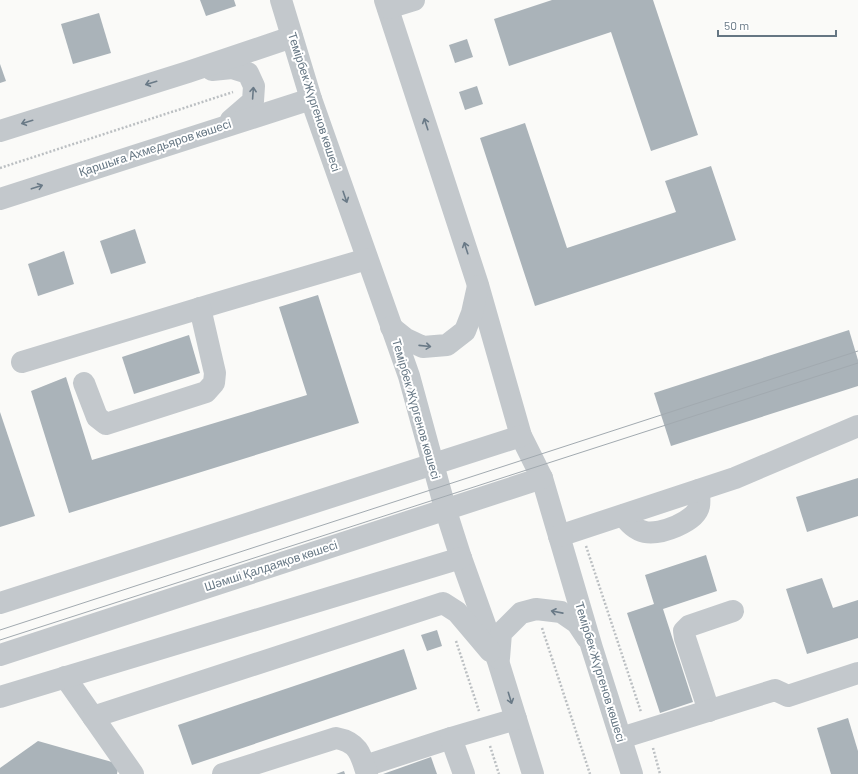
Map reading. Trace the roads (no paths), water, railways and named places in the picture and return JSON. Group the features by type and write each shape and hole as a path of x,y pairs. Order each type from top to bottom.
{"street":[{"name":"Темірбек Жүргенов көшесі","path":"281,0 311,99 409,376 432,465 445,508 461,558 498,661 533,774"},
{"path":"386,4 414,0"},
{"name":"Темірбек Жүргенов көшесі","path":"386,4 478,285 521,436 542,478 592,648 632,774"},
{"path":"0,131 188,72 292,37"},
{"path":"188,72 232,68 248,72 254,86 253,101 232,119 217,128"},
{"name":"Қаршыға Ахмедьяров көшесі","path":"0,199 311,99"},
{"path":"22,362 200,308 367,260"},
{"path":"391,327 406,339 423,347 447,345 465,331 472,313 478,285"},
{"path":"84,383 97,417 106,424 206,392 214,383 215,373 200,308"},
{"path":"559,536 624,515 627,521 644,532 656,533 665,531 685,522 692,516 699,507 699,490 735,478 858,426"},
{"path":"0,603 521,436"},
{"name":"Шәмші Қалдаяқов көшесі","path":"0,655 445,508 542,478"},
{"path":"0,697 461,558"},
{"path":"93,717 443,603 457,612 498,661"},
{"path":"498,661 501,633 521,613 536,609 561,612 577,624 592,648"},
{"path":"709,711 684,631 689,626 733,611"},
{"path":"621,738 775,690 788,696 858,673"},
{"path":"66,677 133,774"},
{"path":"223,774 336,738 347,740 356,746 366,770 451,738 516,719"},
{"path":"451,738 464,774"}],"tram line":[{"path":"0,630 858,351"},
{"path":"0,640 858,363"}]}
